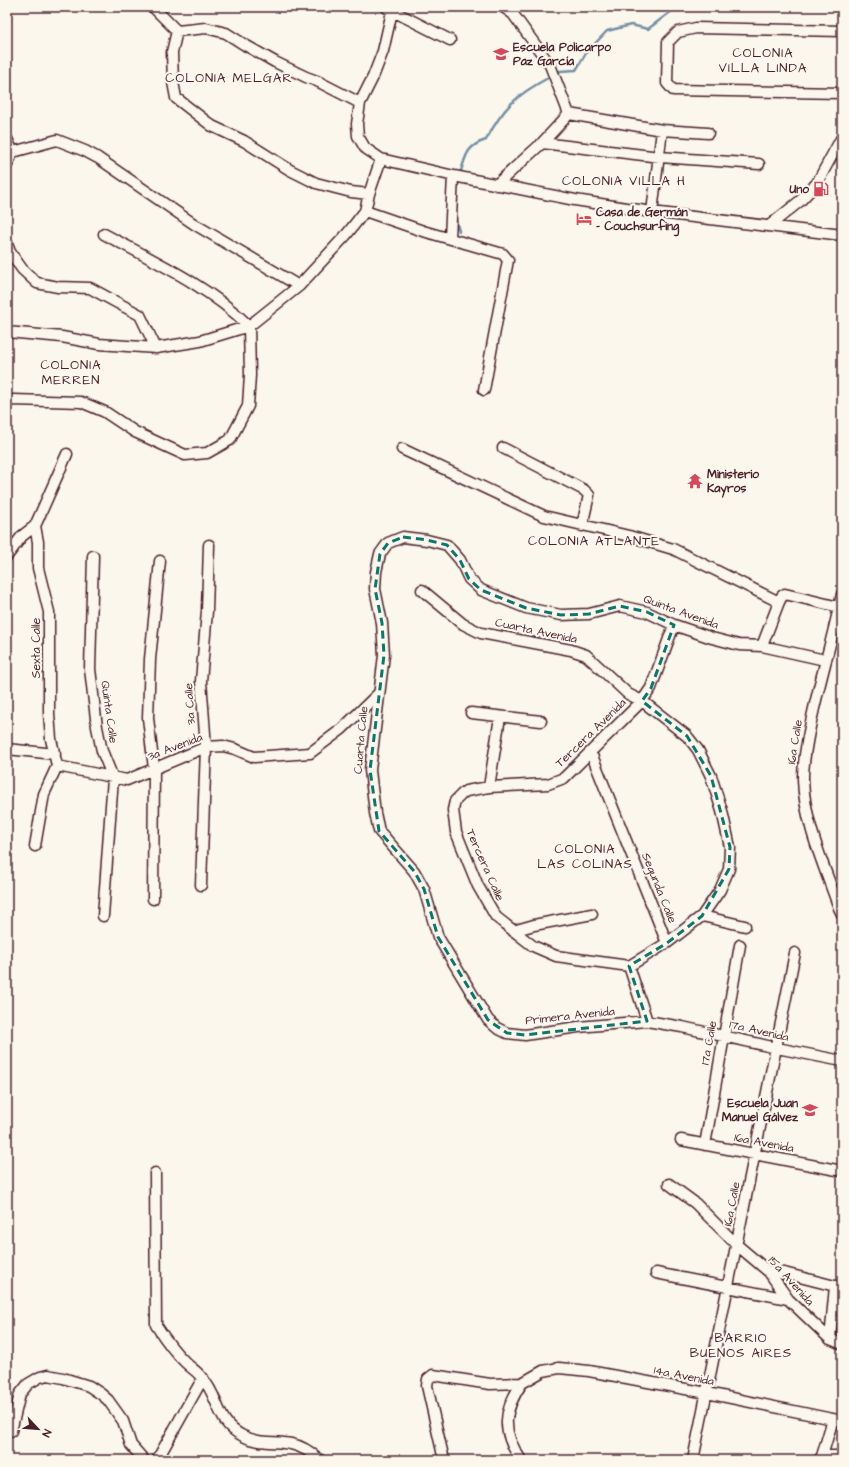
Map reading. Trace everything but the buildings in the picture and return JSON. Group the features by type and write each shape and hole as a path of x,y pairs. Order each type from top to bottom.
{"street":[{"path":"153,7 177,30 206,28 226,33 275,62 360,103"},
{"path":"503,7 515,11 550,65 569,114"},
{"path":"450,40 390,8 383,52 360,103 357,124 358,136 365,148 381,159 453,176 575,200 652,212 842,235"},
{"path":"842,31 696,28 678,32 668,42 667,83 673,90 842,92"},
{"path":"177,30 172,52 173,82 176,98 212,126 244,140 290,170 316,183 351,192 369,194"},
{"path":"569,114 662,130 708,133"},
{"path":"496,185 542,143 569,114"},
{"path":"652,212 660,157 662,130"},
{"path":"768,226 800,201 818,183 842,137"},
{"path":"7,139 13,152 7,165"},
{"path":"13,152 57,140 85,151 98,158 194,224 299,286"},
{"path":"542,143 660,157 759,164"},
{"path":"7,332 62,337 99,344 156,348 200,341 249,326 299,286 347,234 365,211 381,159"},
{"path":"450,238 453,176"},
{"path":"365,211 423,231 503,254 508,260 484,390"},
{"path":"7,402 13,400 81,402 105,412 135,432 185,455 207,453 230,440 248,406 250,376 249,326 234,311 207,292 168,268 104,234"},
{"path":"7,243 10,252 22,269 37,283 58,287 90,288 140,315 156,348"},
{"path":"503,448 584,490 589,495 582,526"},
{"path":"402,449 544,516 630,536 673,549 779,602"},
{"name":"Sexta Calle","path":"57,766 51,739 49,714 49,612 38,568 38,542 36,526 67,454"},
{"path":"7,556 22,536 36,526"},
{"name":"Quinta Avenida","path":"388,543 403,537 427,540 447,545 460,560 469,579 481,590 526,608 561,615 589,614 620,606 647,612 674,625 712,638 739,645 762,646 825,660"},
{"name":"Cuarta Calle","path":"388,543 380,554 376,572 375,589 382,623 384,655 378,694 370,770 375,813 380,831 414,871 424,889 438,937 488,1020 497,1028"},
{"name":"3a Calle","path":"201,885 206,747 201,681 207,611 209,544"},
{"name":"Quinta Calle","path":"93,556 90,668 98,735 102,751 113,778 103,916"},
{"path":"153,899 154,769 148,718 150,659 160,561"},
{"name":"Cuarta Avenida","path":"422,590 463,624 481,633 571,650 586,655 628,694 642,701 688,736 698,750 711,776 722,811 730,847 729,869 720,890 702,916 667,943 629,966"},
{"path":"762,646 782,596 788,594 840,607"},
{"name":"16a Calle","path":"842,594 840,607 825,660 803,758 803,780 814,835 838,908 842,914"},
{"name":"Tercera Avenida","path":"456,801 458,797 466,791 489,787 548,784 564,778 642,701 651,688 674,625"},
{"name":"3a Avenida","path":"57,766 127,780 206,747 223,746 254,757 310,753 342,729 378,694"},
{"path":"471,713 541,721"},
{"path":"489,787 500,717"},
{"path":"7,749 55,754"},
{"name":"Segunda Calle","path":"591,753 667,943"},
{"path":"35,846 44,794 57,766"},
{"name":"Tercera Calle","path":"456,801 453,810 456,832 478,886 496,917 533,946 556,956 629,966"},
{"path":"512,931 534,925 592,914"},
{"path":"702,916 745,926"},
{"name":"17a Calle","path":"705,1145 740,945"},
{"name":"16a Calle","path":"693,1460 795,953"},
{"path":"629,966 647,1021"},
{"name":"Primera Avenida","path":"497,1028 507,1033 525,1035 578,1027 647,1021"},
{"name":"17a Avenida","path":"647,1021 669,1024 842,1061"},
{"name":"16a Avenida","path":"681,1140 842,1171"},
{"path":"155,1173 156,1325 167,1342 186,1364 202,1378 211,1391 218,1408 229,1427 244,1436 260,1442 293,1444 311,1452 320,1460"},
{"name":"15a Avenida","path":"669,1184 695,1203 737,1245 769,1272 788,1299 830,1339 842,1344"},
{"path":"769,1272 784,1273 838,1286 830,1339"},
{"path":"656,1273 788,1299"},
{"name":"14a Avenida","path":"522,1383 543,1371 559,1368 589,1371 838,1420"},
{"path":"11,1431 20,1394 28,1384 40,1377 48,1375 62,1378 89,1386 108,1400 123,1421 131,1445 144,1460"},
{"path":"444,1460 427,1386 428,1379 433,1375 490,1384 522,1383"},
{"path":"157,1460 202,1378"},
{"path":"521,1460 513,1449 507,1431 506,1416 513,1396 522,1383"},
{"path":"838,1420 821,1458 842,1456"}],"highlighted area":[{"path":"403,537 427,540 447,545 460,560 469,579 481,590 526,608 561,615 589,614 620,606 647,612 674,625 651,688 642,701 687,736 711,776 730,847 729,869 702,916 667,943 629,966 647,1021 525,1035 507,1033 488,1020 438,937 424,889 414,871 379,831 370,770 384,655 382,623 375,589 380,554 388,543"}],"waterway":[{"path":"560,71 576,70 586,53 607,31 631,25 648,29 677,7"},
{"path":"460,174 468,152 474,145 486,140 498,119 511,103 527,90 548,78"},
{"path":"455,216 459,231"}],"place":[{"name":"Escuela Policarpo Paz García","path":"501,54"},
{"name":"Uno","path":"821,189"},
{"name":"Casa de Germán - Couchsurfing","path":"584,219"},
{"name":"Ministerio Kayros","path":"695,481"},
{"name":"Escuela Juan Manuel Gálvez","path":"810,1110"}],"district":[{"name":"COLONIA VILLA LINDA","path":"763,60"},
{"name":"COLONIA MELGAR","path":"229,78"},
{"name":"COLONIA VILLA H","path":"624,181"},
{"name":"COLONIA MERREN","path":"71,372"},
{"name":"COLONIA ATLANTE","path":"594,541"},
{"name":"COLONIA LAS COLINAS","path":"585,856"},
{"name":"BARRIO BUENOS AIRES","path":"741,1346"}]}
